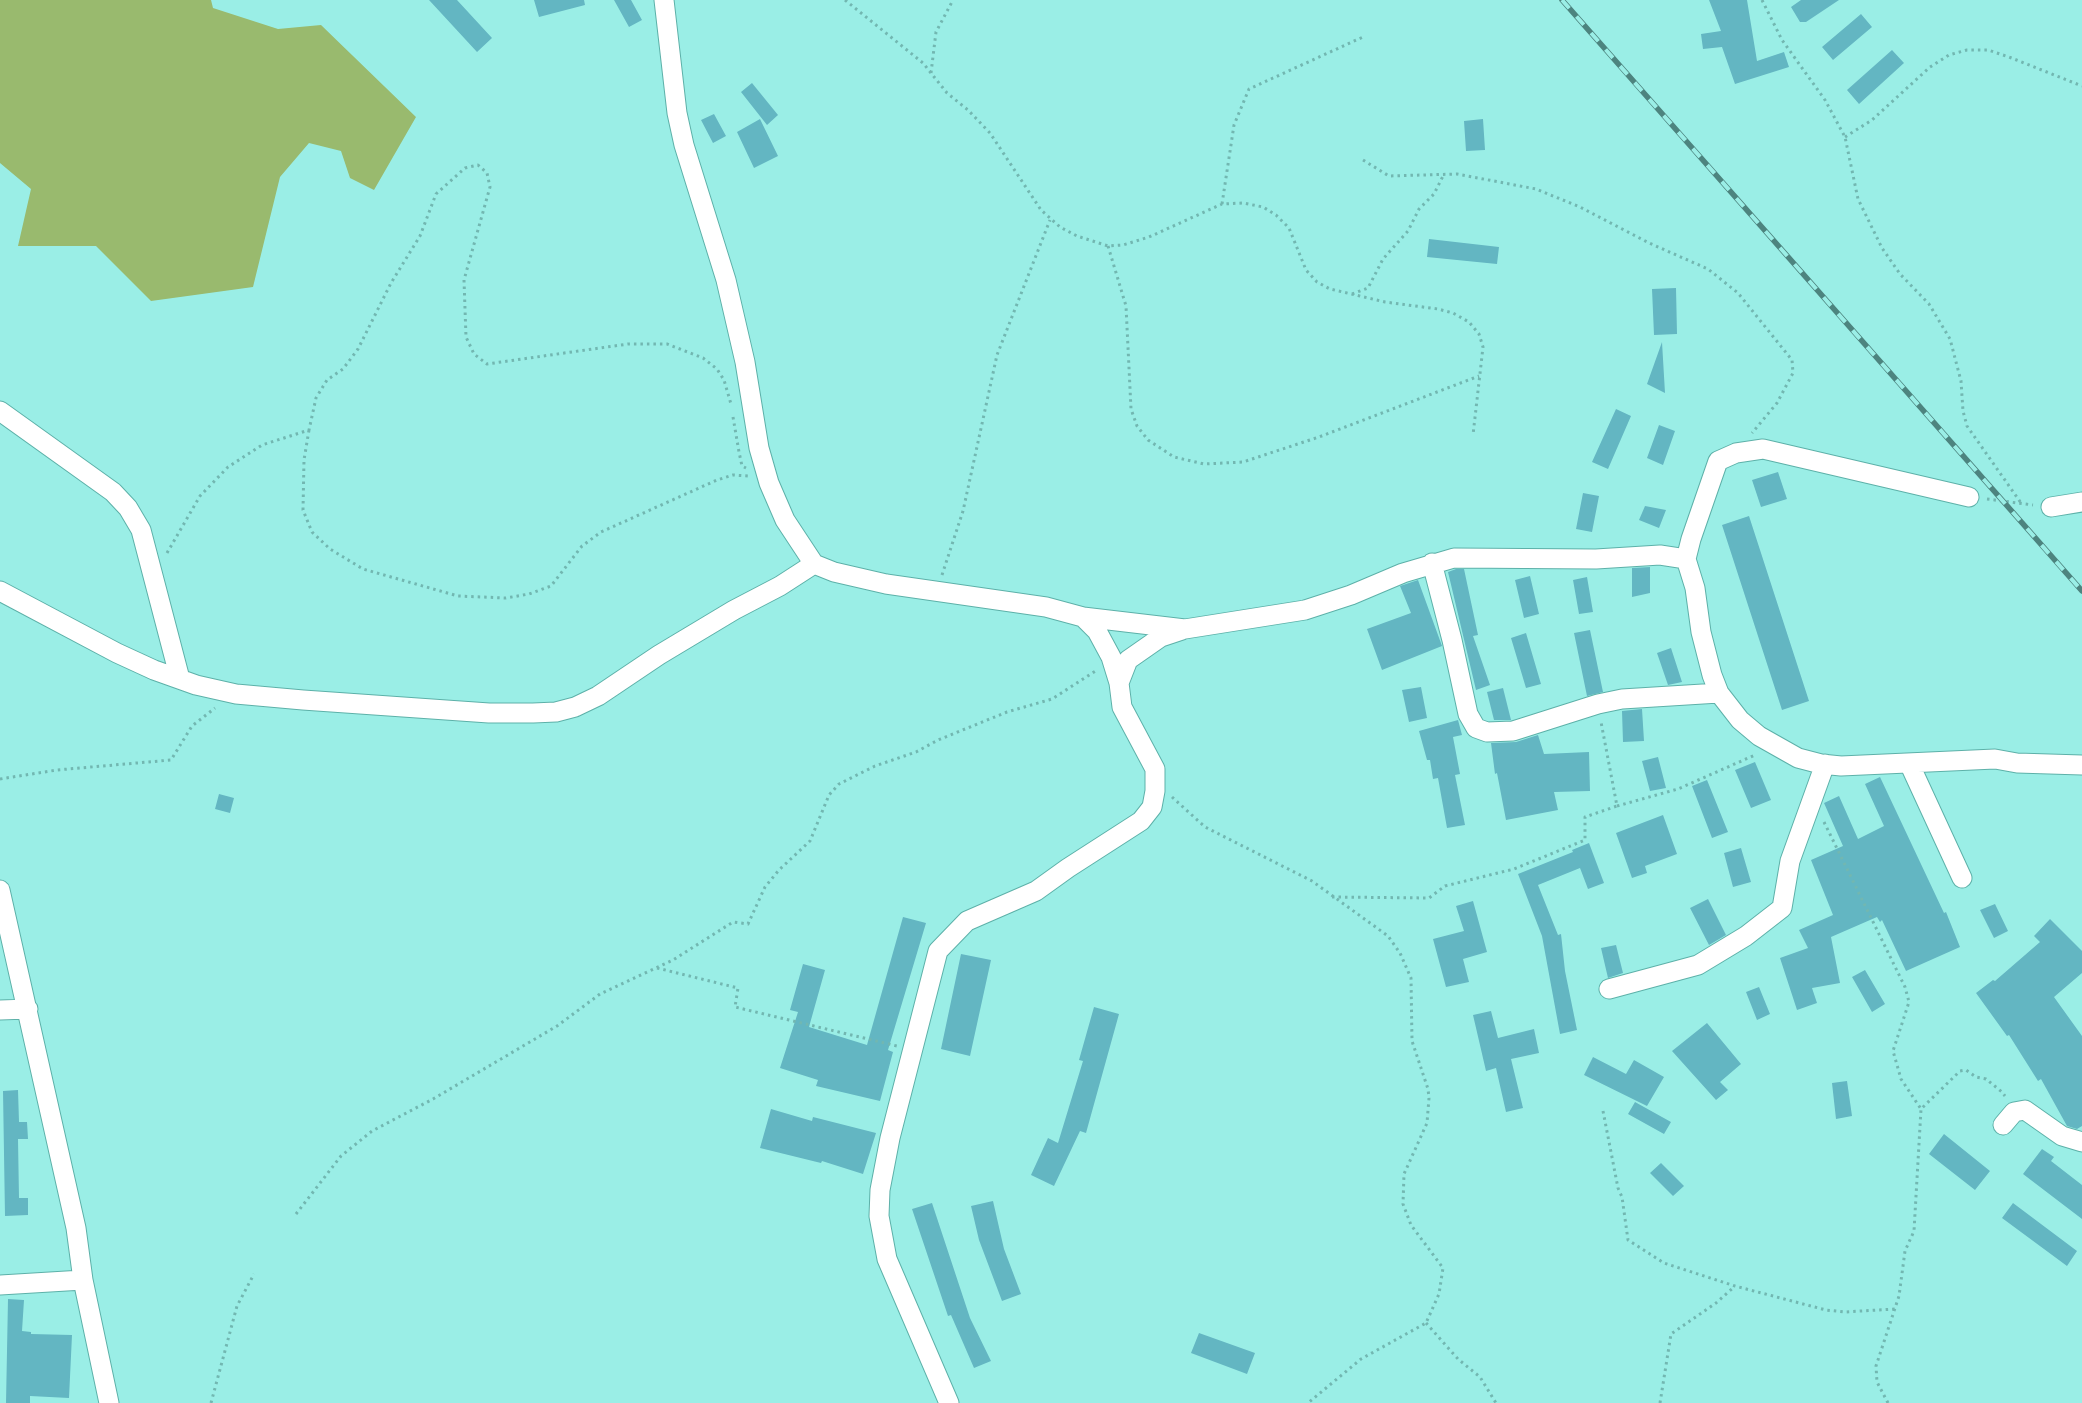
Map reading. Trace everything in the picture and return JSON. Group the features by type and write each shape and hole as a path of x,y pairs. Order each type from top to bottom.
{"street":[{"path":"664,0 682,137 726,280 744,362 759,448 769,483 786,520 814,564 857,578 1046,607 1083,617 1185,629"},
{"path":"0,412 113,492 128,508 141,530 180,679"},
{"path":"1969,497 1763,449 1736,453 1718,461 1696,522 1686,559 1695,588 1701,632 1712,675 1719,693 1740,720 1776,747 1798,758 1825,764 1841,766 1995,759 2017,763 2082,765"},
{"path":"2052,507 2082,502"},
{"path":"1117,674 1128,660 1161,637 1185,629 1305,610 1432,563 1470,557 1596,559 1660,555 1686,559"},
{"path":"1432,563 1452,640 1468,714 1476,728 1486,732 1513,731 1598,704 1622,699 1719,693"},
{"path":"0,591 117,653 196,685 236,694 489,713 556,712 575,707 598,696 659,655 734,610 780,586 814,564"},
{"path":"949,1403 887,1259 880,1230 880,1190 912,1050 938,951 967,921 1036,892 1068,868 1141,821 1152,807 1155,791 1155,769 1122,707 1117,674 1103,640 1083,617"},
{"path":"1909,763 1962,878"},
{"path":"1609,989 1698,965 1746,936 1782,908 1790,861 1825,764"},
{"path":"0,890 76,1228 83,1280 110,1403"},
{"path":"0,1010 28,1009"},
{"path":"2009,1119 2025,1110 2062,1136 2082,1142"},
{"path":"0,1285 83,1280"}],"path":[{"path":"844,0 923,63 947,93 968,110 990,133 1032,198 1050,220 1077,236 1108,246 1123,245 1150,236 1222,204 1243,203 1262,207 1276,215 1289,228 1306,270 1317,282 1330,290 1385,302 1438,309 1453,313 1469,322 1479,334 1483,347 1473,435"},
{"path":"931,73 936,32 953,0"},
{"path":"1762,0 1782,40 1825,100 1845,137 1858,199 1870,227 1900,274 1929,304 1950,339 1961,381 1963,411 1967,426 2021,503"},
{"path":"1222,204 1234,125 1249,89 1363,37"},
{"path":"1845,137 1872,120 1930,68 1949,56 1967,50 1988,50 2082,86"},
{"path":"1364,160 1389,176 1444,174 1498,180 1536,189 1601,216 1649,243 1708,269 1738,293 1792,360 1793,373 1777,403 1736,453"},
{"path":"732,407 724,380 717,369 703,358 667,344 628,344 486,364 474,354 466,337 464,280 490,187 487,174 478,165 465,168 436,194 420,236 391,282 358,349 343,369 326,380 316,398 308,430 304,460 303,510 312,532 330,549 363,569 458,596 506,598 529,594 551,586 582,546 608,528 717,480 733,476 755,476 742,466 733,416"},
{"path":"1351,294 1368,288 1382,259 1408,231 1419,209 1434,194 1444,174"},
{"path":"928,590 938,583 945,568 963,511 997,355 1050,220"},
{"path":"1108,246 1126,306 1131,409 1137,426 1148,440 1174,457 1190,463 1243,462 1319,437 1479,376"},
{"path":"155,581 178,531 200,496 228,468 262,446 308,430"},
{"path":"1969,497 2052,507"},
{"path":"296,1214 341,1156 372,1132 433,1099 557,1026 600,994 657,967 733,922 748,924 765,887 779,870 810,841 829,795 839,784 876,766 916,752 946,736 1007,712 1052,699 1100,668 1117,674"},
{"path":"0,780 57,770 171,760 192,726 207,712 236,694"},
{"path":"1598,704 1617,806"},
{"path":"1332,897 1429,898 1445,886 1514,869 1585,840 1586,817 1678,789 1776,747"},
{"path":"1155,769 1166,792 1205,827 1312,881 1388,936 1400,953 1411,978 1412,1041 1428,1089 1429,1098 1427,1123 1404,1174 1403,1204 1411,1225 1443,1268 1439,1294 1426,1324 1361,1360 1308,1403"},
{"path":"1812,799 1905,986 1909,1002 1893,1051 1901,1079 1921,1109 1914,1231 1905,1251 1896,1309 1876,1366 1877,1382 1888,1403"},
{"path":"657,967 738,988 735,1007 912,1050"},
{"path":"1921,1109 1960,1071 1966,1070 1976,1077 1986,1079 2002,1092 2009,1119"},
{"path":"1603,1111 1618,1188 1622,1197 1628,1240 1664,1263 1735,1286 1826,1310 1845,1312 1896,1309"},
{"path":"211,1403 237,1306 254,1274"},
{"path":"1660,1403 1671,1334 1716,1303 1735,1286"},
{"path":"1426,1324 1458,1359 1480,1377 1496,1403"}],"green space":[{"path":"0,0 211,0 213,8 278,29 321,25 416,117 374,190 350,178 341,151 309,143 280,177 253,287 151,301 96,246 18,246 31,189 0,163"}],"building":[{"path":"429,0 457,0 492,38 477,52"},
{"path":"534,0 584,0 585,5 539,17"},
{"path":"614,0 631,0 642,20 629,27"},
{"path":"1709,0 1747,0 1757,61 1784,52 1789,67 1735,84 1722,47 1703,49 1701,34 1721,31"},
{"path":"1801,0 1839,0 1806,22 1800,22 1791,7"},
{"path":"1861,14 1872,27 1833,60 1822,47"},
{"path":"1892,50 1904,63 1859,104 1847,90"},
{"path":"752,83 778,115 767,125 741,92"},
{"path":"714,114 726,136 713,143 701,120"},
{"path":"760,119 778,156 754,168 737,132"},
{"path":"1483,119 1485,150 1466,151 1464,121"},
{"path":"1429,239 1499,247 1497,264 1427,257"},
{"path":"1676,288 1677,334 1654,335 1652,289"},
{"path":"1662,342 1665,393 1647,384"},
{"path":"1616,409 1631,416 1608,469 1592,462"},
{"path":"1659,425 1675,431 1663,465 1647,458"},
{"path":"1778,472 1787,499 1761,507 1752,480"},
{"path":"1583,493 1599,496 1592,532 1576,529"},
{"path":"1645,506 1666,510 1659,528 1639,520"},
{"path":"1749,516 1809,701 1782,710 1722,525"},
{"path":"1650,567 1650,593 1632,597 1632,568"},
{"path":"1464,569 1478,635 1473,636 1490,685 1476,690 1448,572"},
{"path":"1530,576 1539,614 1524,618 1515,580"},
{"path":"1587,577 1593,612 1579,614 1573,580"},
{"path":"1418,580 1442,646 1382,670 1367,629 1411,613 1400,586"},
{"path":"1590,630 1603,692 1587,696 1574,633"},
{"path":"1526,633 1541,684 1526,688 1511,638"},
{"path":"1671,648 1682,682 1668,685 1657,653"},
{"path":"1421,687 1427,718 1409,722 1402,690"},
{"path":"1503,688 1511,720 1494,720 1487,692"},
{"path":"1642,709 1644,741 1623,742 1622,711"},
{"path":"1458,720 1462,735 1453,737 1460,774 1455,775 1465,825 1447,828 1438,778 1433,779 1430,760 1427,760 1419,731"},
{"path":"1538,735 1544,754 1589,752 1590,791 1554,792 1558,810 1506,820 1497,773 1495,774 1491,743 1516,742"},
{"path":"1658,757 1666,788 1650,791 1642,761"},
{"path":"1755,762 1771,800 1751,808 1735,770"},
{"path":"1880,777 1944,913 1946,912 1960,947 1906,971 1882,920 1880,922 1877,917 1831,937 1840,983 1812,988 1817,1003 1797,1010 1780,958 1808,948 1799,930 1833,915 1811,860 1843,846 1824,803 1839,796 1858,839 1884,826 1865,784"},
{"path":"1707,780 1728,832 1712,838 1692,786"},
{"path":"219,794 234,798 230,813 215,809"},
{"path":"1663,815 1677,854 1645,866 1647,873 1632,878 1616,833"},
{"path":"1589,843 1604,883 1588,889 1580,868 1538,885 1558,935 1561,934 1565,971 1577,1030 1560,1034 1542,936 1518,874 1573,852 1572,850"},
{"path":"1741,848 1751,882 1733,887 1724,853"},
{"path":"1708,899 1726,935 1709,945 1690,908"},
{"path":"1473,901 1487,952 1463,959 1469,982 1446,987 1433,939 1464,931 1456,906"},
{"path":"1995,904 2008,931 1994,938 1980,910"},
{"path":"903,917 926,923 888,1050 893,1052 880,1101 816,1086 818,1080 780,1068 798,1012 790,1010 803,964 825,970 809,1027 867,1045"},
{"path":"2050,919 2082,951 2082,973 2054,997 2082,1036 2082,1126 2077,1129 2067,1126 2041,1079 2038,1081 2009,1035 2007,1036 1976,993 1993,980 1995,981 2040,942 2034,936"},
{"path":"1616,945 1623,973 1608,978 1601,948"},
{"path":"961,954 991,960 970,1056 941,1049"},
{"path":"1865,970 1885,1004 1872,1012 1852,977"},
{"path":"1759,987 1770,1014 1757,1020 1746,992"},
{"path":"1094,1007 1119,1014 1086,1133 1080,1131 1054,1186 1031,1175 1048,1138 1058,1143 1083,1061 1079,1060"},
{"path":"1491,1011 1498,1038 1534,1029 1539,1053 1511,1059 1523,1108 1506,1112 1496,1068 1486,1071 1473,1015"},
{"path":"1707,1023 1741,1064 1720,1082 1728,1090 1716,1100 1672,1051"},
{"path":"1593,1057 1626,1074 1634,1060 1664,1077 1647,1106 1584,1075"},
{"path":"1847,1081 1852,1116 1836,1119 1832,1083"},
{"path":"18,1090 19,1122 27,1122 28,1139 18,1139 19,1198 28,1198 28,1215 5,1216 3,1091"},
{"path":"1635,1102 1671,1122 1664,1134 1628,1114"},
{"path":"771,1109 812,1121 813,1117 876,1133 863,1174 822,1161 821,1163 760,1148"},
{"path":"1944,1134 1990,1171 1975,1190 1929,1154"},
{"path":"2042,1149 2054,1157 2051,1161 2082,1185 2082,1219 2023,1174"},
{"path":"1661,1163 1684,1186 1673,1196 1650,1173"},
{"path":"993,1201 1004,1249 1021,1294 1002,1301 979,1240 971,1206"},
{"path":"932,1203 970,1318 991,1361 974,1368 951,1315 948,1316 912,1209"},
{"path":"2013,1203 2077,1251 2067,1266 2002,1218"},
{"path":"8,1299 24,1300 22,1331 31,1332 31,1334 72,1335 69,1398 30,1396 30,1403 6,1403"},
{"path":"1199,1333 1255,1353 1247,1374 1191,1353"}],"railway":[{"path":"1562,0 2082,591"}]}
